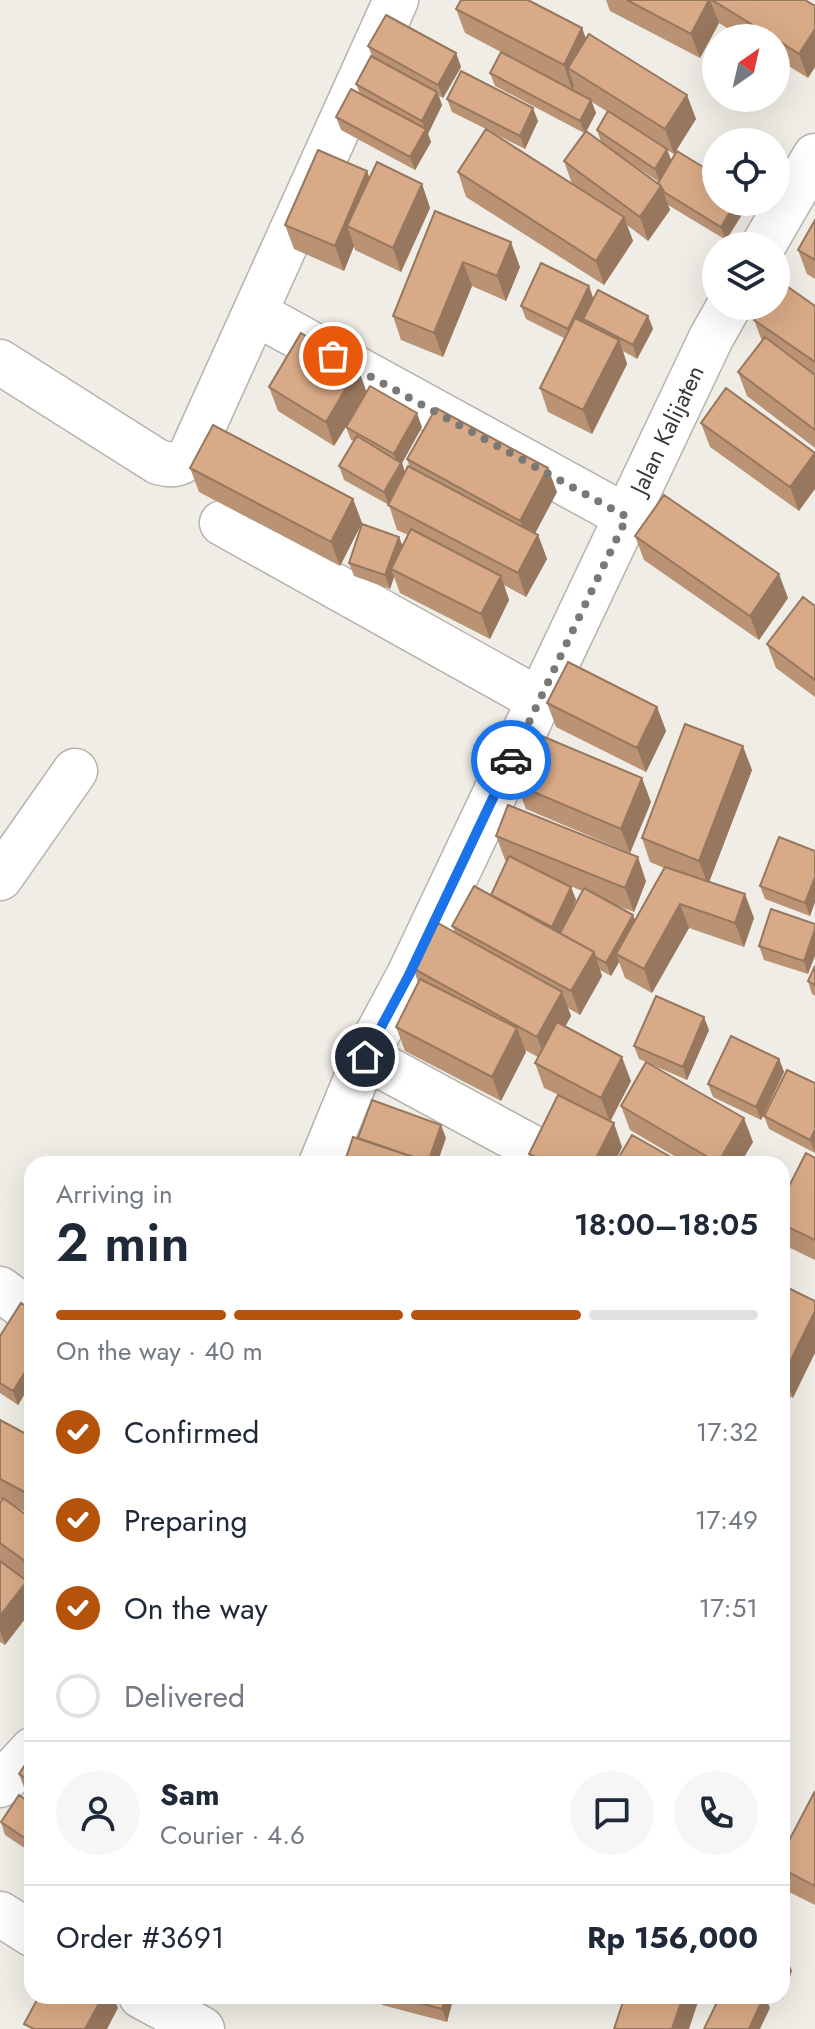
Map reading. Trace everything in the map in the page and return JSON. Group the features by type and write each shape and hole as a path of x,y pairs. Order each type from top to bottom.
{"street":[{"path":"0,362 158,462 181,464 190,456 396,0"},
{"path":"771,232 815,156"},
{"path":"255,313 627,517"},
{"name":"Jalan Kalijaten","path":"324,1156 365,1057 429,934 721,320"},
{"path":"222,523 539,700"},
{"path":"2,869 75,771"},
{"path":"429,934 468,956"},
{"path":"365,1057 533,1148"},
{"path":"0,1289 24,1307"},
{"path":"0,1785 24,1759"},
{"path":"0,1914 24,1929"},
{"path":"156,2004 202,2029"}],"building":[{"path":"461,0 528,0 582,28 564,65 456,9"},
{"path":"627,0 709,0 691,34"},
{"path":"712,0 805,0 815,6 815,29 799,54 790,48 790,24 751,24"},
{"path":"386,15 456,53 438,85 368,46"},
{"path":"589,34 687,95 665,129 568,68"},
{"path":"501,52 591,100 580,121 490,73"},
{"path":"371,56 437,92 422,121 356,84"},
{"path":"461,71 533,108 520,136 447,99"},
{"path":"351,89 426,129 410,157 336,117"},
{"path":"608,111 667,149 655,169 597,130"},
{"path":"486,129 624,217 596,261 458,172"},
{"path":"586,131 661,186 640,217 564,161"},
{"path":"318,150 367,171 335,246 285,225"},
{"path":"677,151 702,166 702,215 664,192 658,183"},
{"path":"377,162 422,184 393,248 347,226"},
{"path":"435,211 511,242 497,276 463,262 434,333 393,316"},
{"path":"703,216 728,216 721,227"},
{"path":"815,220 815,260 798,250"},
{"path":"541,263 589,286 568,329 521,306"},
{"path":"790,288 815,306 815,362 754,320 790,320"},
{"path":"598,290 648,316 633,345 583,319"},
{"path":"575,318 619,340 583,410 540,388"},
{"path":"301,333 358,368 326,422 269,387"},
{"path":"765,337 815,375 815,430 738,372"},
{"path":"370,386 417,413 394,454 346,427"},
{"path":"726,388 815,453 790,487 701,423"},
{"path":"436,408 548,468 520,521 407,459"},
{"path":"213,425 353,499 331,542 190,468"},
{"path":"357,436 401,463 384,492 339,466"},
{"path":"408,466 538,535 518,573 388,505"},
{"path":"664,495 779,574 750,616 635,536"},
{"path":"362,524 399,537 385,575 349,563"},
{"path":"411,529 501,576 481,614 391,569"},
{"path":"803,597 815,606 815,680 767,644"},
{"path":"568,662 657,707 637,748 547,703"},
{"path":"685,724 743,746 699,861 642,838"},
{"path":"537,734 642,778 621,829 517,785"},
{"path":"508,805 638,857 625,888 496,836"},
{"path":"779,837 815,851 815,877 805,903 760,886"},
{"path":"509,856 571,887 552,927 491,895"},
{"path":"665,867 745,894 735,923 680,904 644,969 616,954"},
{"path":"474,886 594,952 571,991 452,926"},
{"path":"584,888 633,915 606,963 595,957 594,952 560,933"},
{"path":"771,909 815,924 804,961 759,946"},
{"path":"438,923 562,992 537,1037 413,968"},
{"path":"815,966 815,985 808,981"},
{"path":"420,979 517,1028 492,1077 396,1027"},
{"path":"656,996 704,1017 683,1067 634,1046"},
{"path":"557,1022 622,1057 601,1098 535,1063"},
{"path":"731,1036 779,1059 756,1107 708,1084"},
{"path":"646,1062 744,1118 722,1156 706,1156 621,1106"},
{"path":"787,1070 815,1083 815,1130 810,1140 764,1116"},
{"path":"558,1095 614,1123 597,1156 529,1154"},
{"path":"372,1100 441,1125 430,1156 410,1156 358,1138"},
{"path":"632,1135 669,1156 620,1156"},
{"path":"353,1137 410,1156 347,1156"},
{"path":"806,1153 815,1158 815,1240 790,1228 790,1184"},
{"path":"790,1289 815,1301 815,1311 790,1362"},
{"path":"21,1303 24,1305 24,1374 13,1391 0,1383 0,1336"},
{"path":"0,1420 24,1433 24,1492 0,1479"},
{"path":"3,1498 24,1513 24,1560 0,1543 0,1503"},
{"path":"0,1561 24,1579 24,1585 0,1616"},
{"path":"815,1791 815,1886 790,1873 790,1839"},
{"path":"19,1795 24,1798 24,1838 1,1822"},
{"path":"35,2004 99,2004 85,2029 34,2029 24,2024"},
{"path":"423,2004 444,2004 442,2009"},
{"path":"622,2004 680,2004 672,2029 614,2029"},
{"path":"716,2004 760,2004 749,2029 704,2029"}],"way so far":[{"path":"333,356 627,517 511,760"}],"route":[{"path":"365,1057 409,975 511,760"}]}
